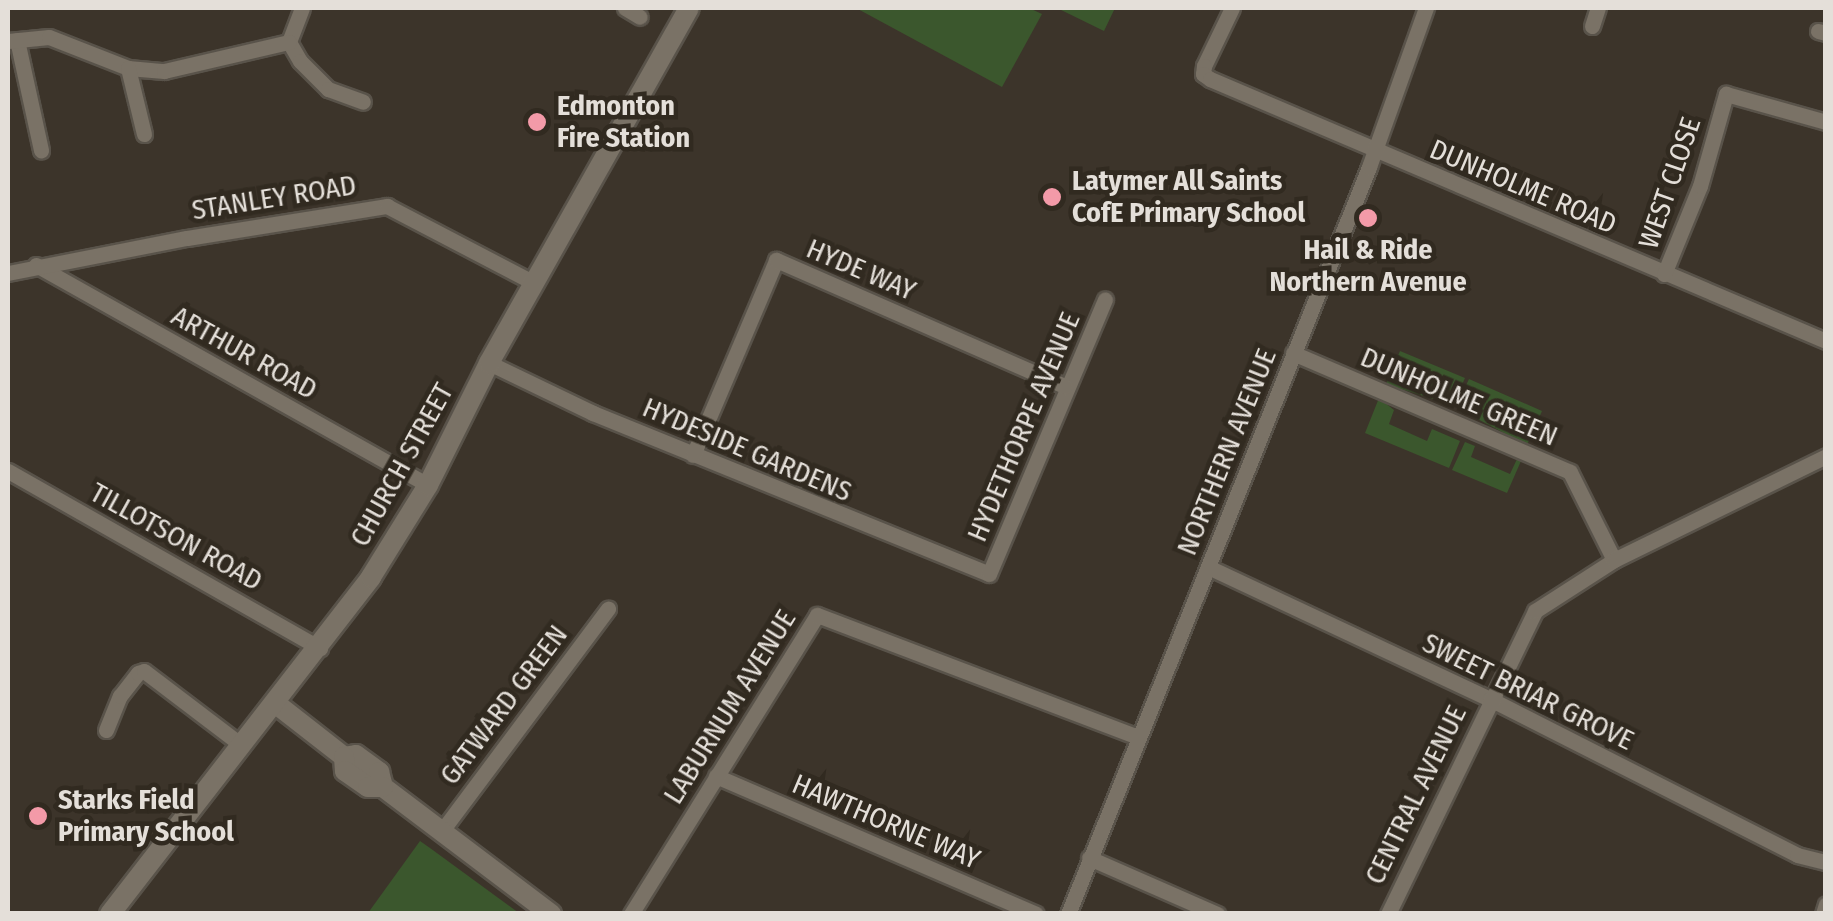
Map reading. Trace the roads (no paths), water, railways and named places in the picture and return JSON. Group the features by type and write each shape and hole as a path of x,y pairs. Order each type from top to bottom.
{"main road":[{"name":"CHURCH STREET","path":"110,914 240,744 320,648 428,485 489,362 689,8"},
{"path":"274,703 344,757 356,755 379,772 382,787 551,914"}],"street":[{"path":"289,42 302,8"},
{"path":"624,8 640,17"},
{"name":"DUNHOLME ROAD","path":"1232,8 1203,74 1826,341"},
{"name":"NORTHERN AVENUE","path":"1068,914 1375,150 1426,8"},
{"path":"1592,26 1598,8"},
{"path":"40,150 12,41 49,37 128,68 164,71 289,42"},
{"path":"289,42 312,78 363,102"},
{"path":"128,68 144,134"},
{"name":"WEST CLOSE","path":"1664,274 1700,186 1726,94 1826,122"},
{"name":"STANLEY ROAD","path":"8,272 387,206 534,283"},
{"name":"HYDE WAY","path":"693,455 776,260 1065,386"},
{"name":"ARTHUR ROAD","path":"36,265 428,485"},
{"name":"HYDETHORPE AVENUE","path":"989,574 1065,386 1105,300"},
{"name":"DUNHOLME GREEN","path":"1294,354 1570,472 1614,560"},
{"name":"HYDESIDE GARDENS","path":"489,362 693,455 989,574"},
{"name":"CENTRAL AVENUE","path":"1388,914 1535,612 1614,560 1826,456"},
{"name":"TILLOTSON ROAD","path":"8,472 320,648"},
{"name":"SWEET BRIAR GROVE","path":"1208,566 1490,699 1797,855 1826,862"},
{"name":"GATWARD GREEN","path":"441,832 608,609"},
{"name":"LABURNUM AVENUE","path":"631,914 817,615 1138,736"},
{"path":"106,730 120,696 144,671 240,744"},
{"name":"HAWTHORNE WAY","path":"716,776 1036,914"},
{"path":"1089,858 1217,914"},
{"path":"1823,914 1826,904"}],"place":[{"name":"Edmonton Fire Station","path":"537,122"},
{"name":"Latymer All Saints CofE Primary School","path":"1052,197"},
{"name":"Hail & Ride Northern Avenue","path":"1368,218"},
{"name":"Starks Field Primary School","path":"38,816"}]}
